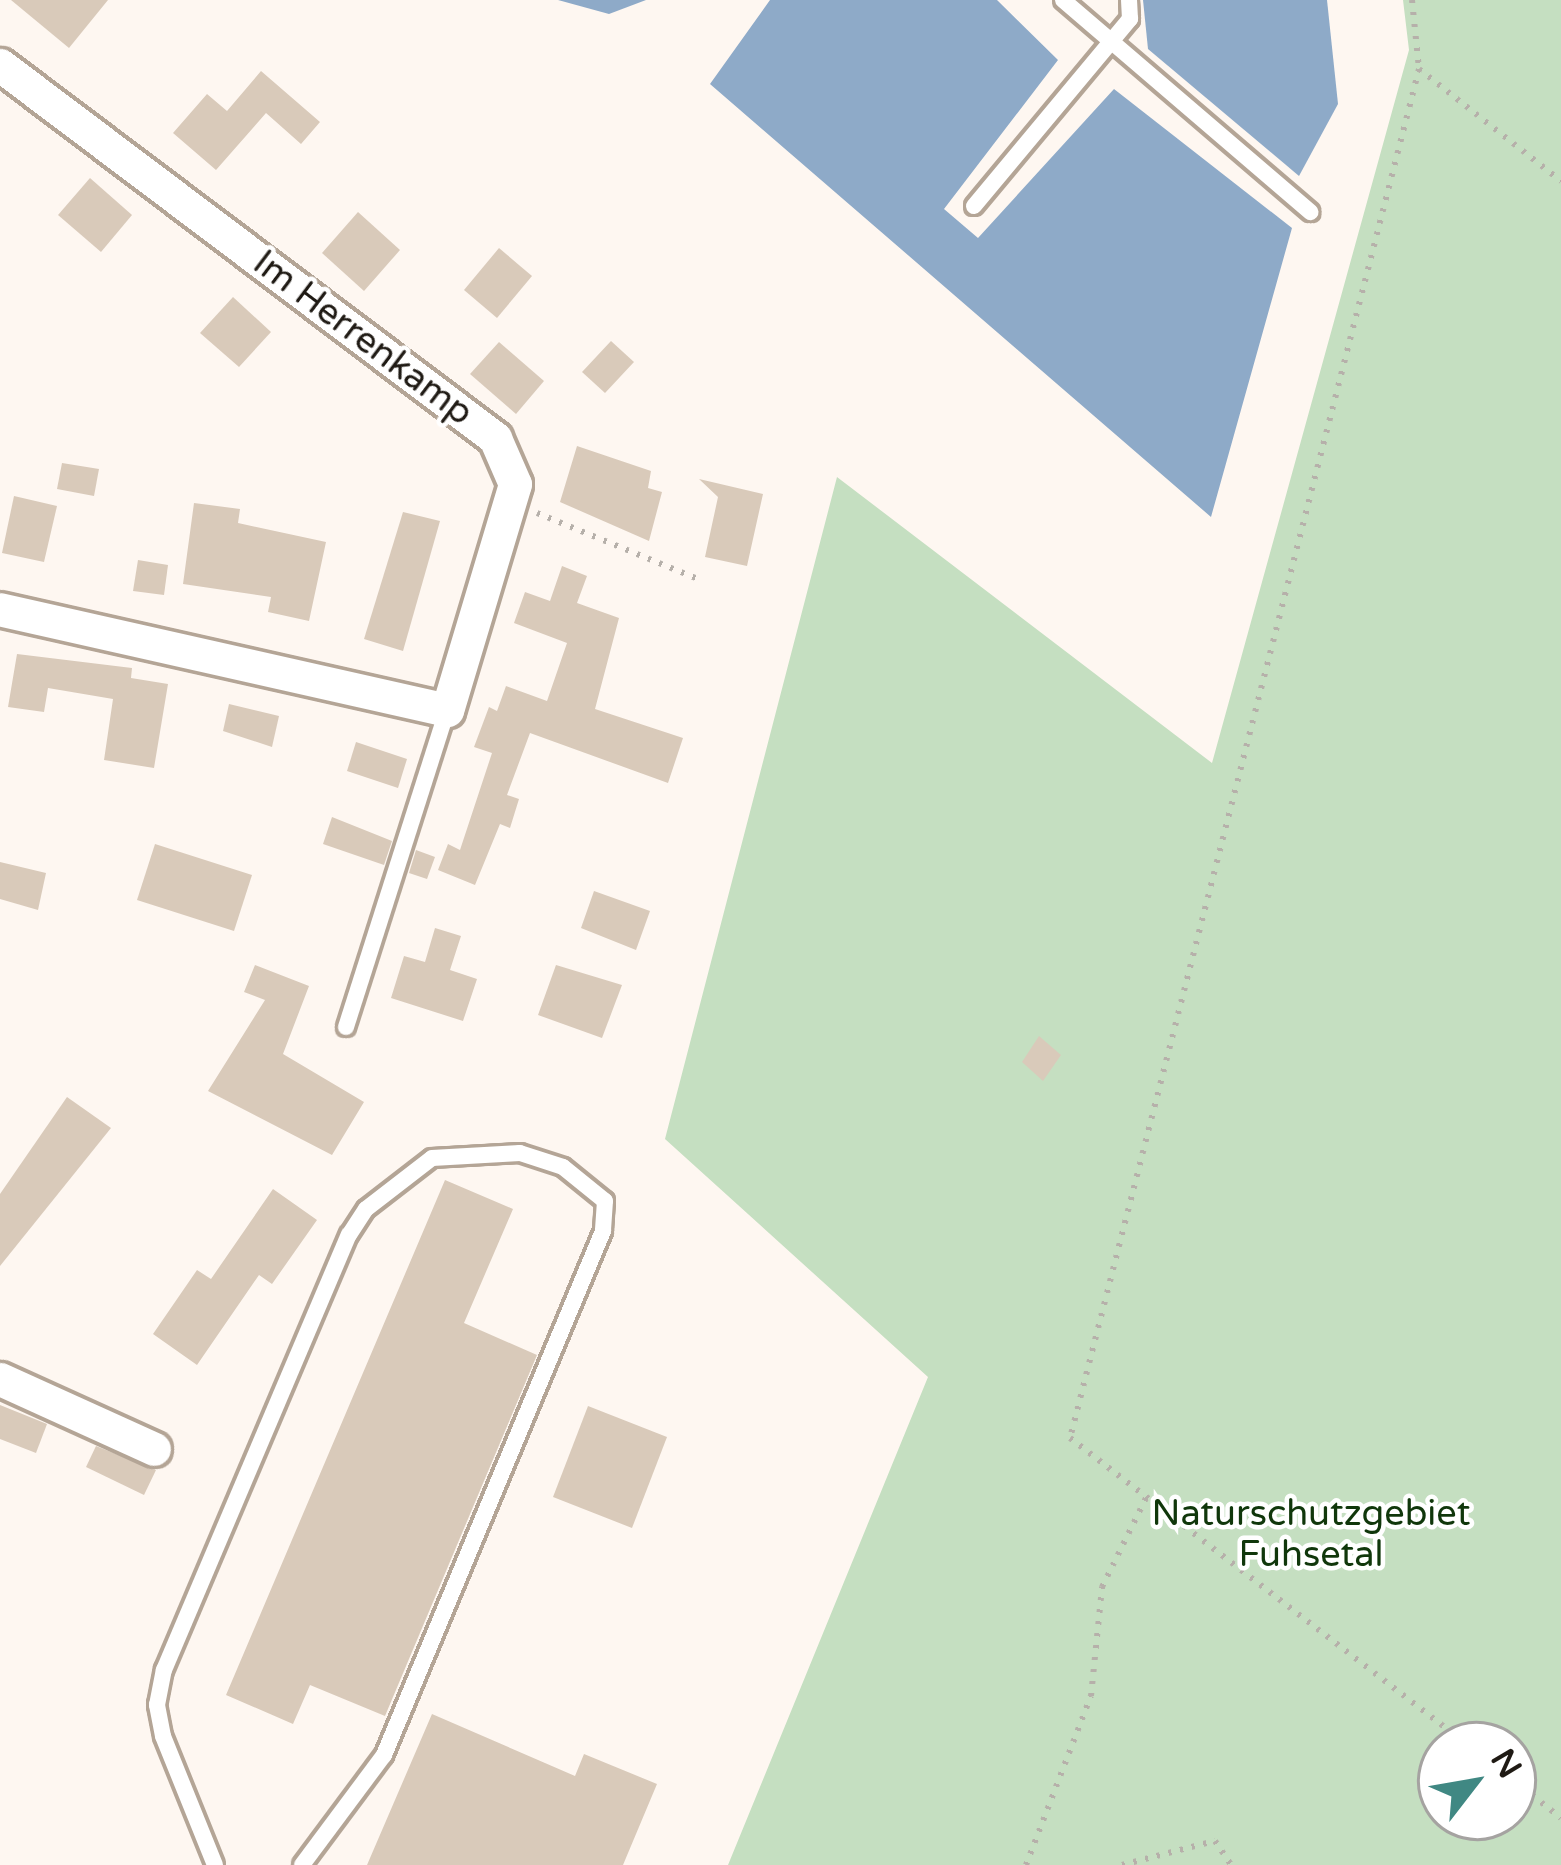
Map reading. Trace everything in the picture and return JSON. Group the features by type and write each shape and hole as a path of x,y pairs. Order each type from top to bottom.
{"street":[{"name":"Im Herrenkamp","path":"0,65 495,438 514,468 512,503 447,710"},
{"path":"0,609 447,710"},
{"path":"0,1379 154,1449"}],"lane":[{"path":"1063,0 1310,212"},
{"path":"974,206 1130,19 1129,0"},
{"name":"Im Herrenkamp","path":"346,1028 447,710"},
{"path":"215,1865 163,1736 157,1705 164,1670 350,1235 366,1209 432,1158 520,1153 563,1167 605,1201 603,1231 383,1756 302,1865"}],"path":[{"path":"1412,0 1419,70 1070,1438 1437,1721"},
{"path":"1419,70 1561,181"},
{"path":"512,503 700,580"},
{"path":"1026,1865 1091,1696 1102,1587 1148,1496"},
{"path":"1537,1799 1561,1818"},
{"path":"1122,1865 1215,1841 1231,1865"}],"green space":[{"name":"Naturschutzgebiet Fuhsetal","path":"1403,0 1561,0 1561,1865 728,1865 928,1377 665,1139 837,477 1212,763 1409,50"}],"water":[{"path":"558,0 646,0 609,14"},
{"path":"770,0 997,0 1058,60 944,209 978,238 1114,89 1292,228 1211,517 710,84"},
{"path":"1143,0 1327,0 1338,104 1299,176 1148,49"}],"building":[{"path":"11,0 108,0 69,48"},
{"path":"261,71 320,122 301,144 266,113 216,170 173,133 207,94 227,111"},
{"path":"90,178 132,215 101,252 58,215"},
{"path":"358,212 400,250 364,291 322,253"},
{"path":"499,248 532,276 497,318 464,290"},
{"path":"233,297 271,332 239,367 200,333"},
{"path":"611,341 634,362 605,393 582,372"},
{"path":"499,342 544,381 516,414 470,374"},
{"path":"577,446 651,471 648,488 662,492 649,541 560,502"},
{"path":"62,463 99,469 94,496 57,489"},
{"path":"699,479 763,494 747,566 705,557 718,497"},
{"path":"14,496 57,506 44,562 2,553"},
{"path":"194,503 240,509 238,523 326,542 309,621 268,612 271,597 183,584"},
{"path":"403,512 440,521 403,651 364,639"},
{"path":"138,560 168,565 164,595 133,591"},
{"path":"562,566 587,576 577,603 619,618 595,709 683,738 668,783 530,733 507,795 519,799 510,828 500,824 475,885 438,870 448,844 460,850 492,753 474,747 489,707 497,711 506,686 547,701 567,643 514,623 525,592 550,601"},
{"path":"17,654 132,668 131,678 168,684 154,768 104,760 113,699 48,688 44,712 8,707"},
{"path":"229,704 279,716 272,747 223,731"},
{"path":"356,742 407,759 398,788 347,771"},
{"path":"332,817 392,841 384,865 323,844"},
{"path":"155,844 252,875 234,931 137,900"},
{"path":"416,850 435,857 427,879 409,873"},
{"path":"0,862 46,873 38,910 0,899"},
{"path":"594,891 650,911 636,950 581,928"},
{"path":"435,928 461,936 450,970 477,979 463,1021 391,998 404,956 425,962"},
{"path":"255,965 309,986 283,1054 364,1102 332,1155 208,1091 265,1000 244,992"},
{"path":"556,965 622,985 602,1038 538,1015"},
{"path":"1039,1036 1061,1055 1043,1081 1022,1062"},
{"path":"67,1097 111,1128 0,1266 0,1194"},
{"path":"445,1180 513,1209 464,1323 537,1355 385,1716 310,1685 293,1724 226,1695"},
{"path":"273,1189 317,1220 272,1284 259,1275 197,1365 153,1334 197,1270 211,1279"},
{"path":"0,1405 47,1424 36,1453 0,1439"},
{"path":"588,1406 667,1437 632,1528 553,1497"},
{"path":"96,1446 156,1470 144,1495 86,1467"},
{"path":"432,1714 575,1776 584,1754 657,1784 623,1865 367,1865"}]}
